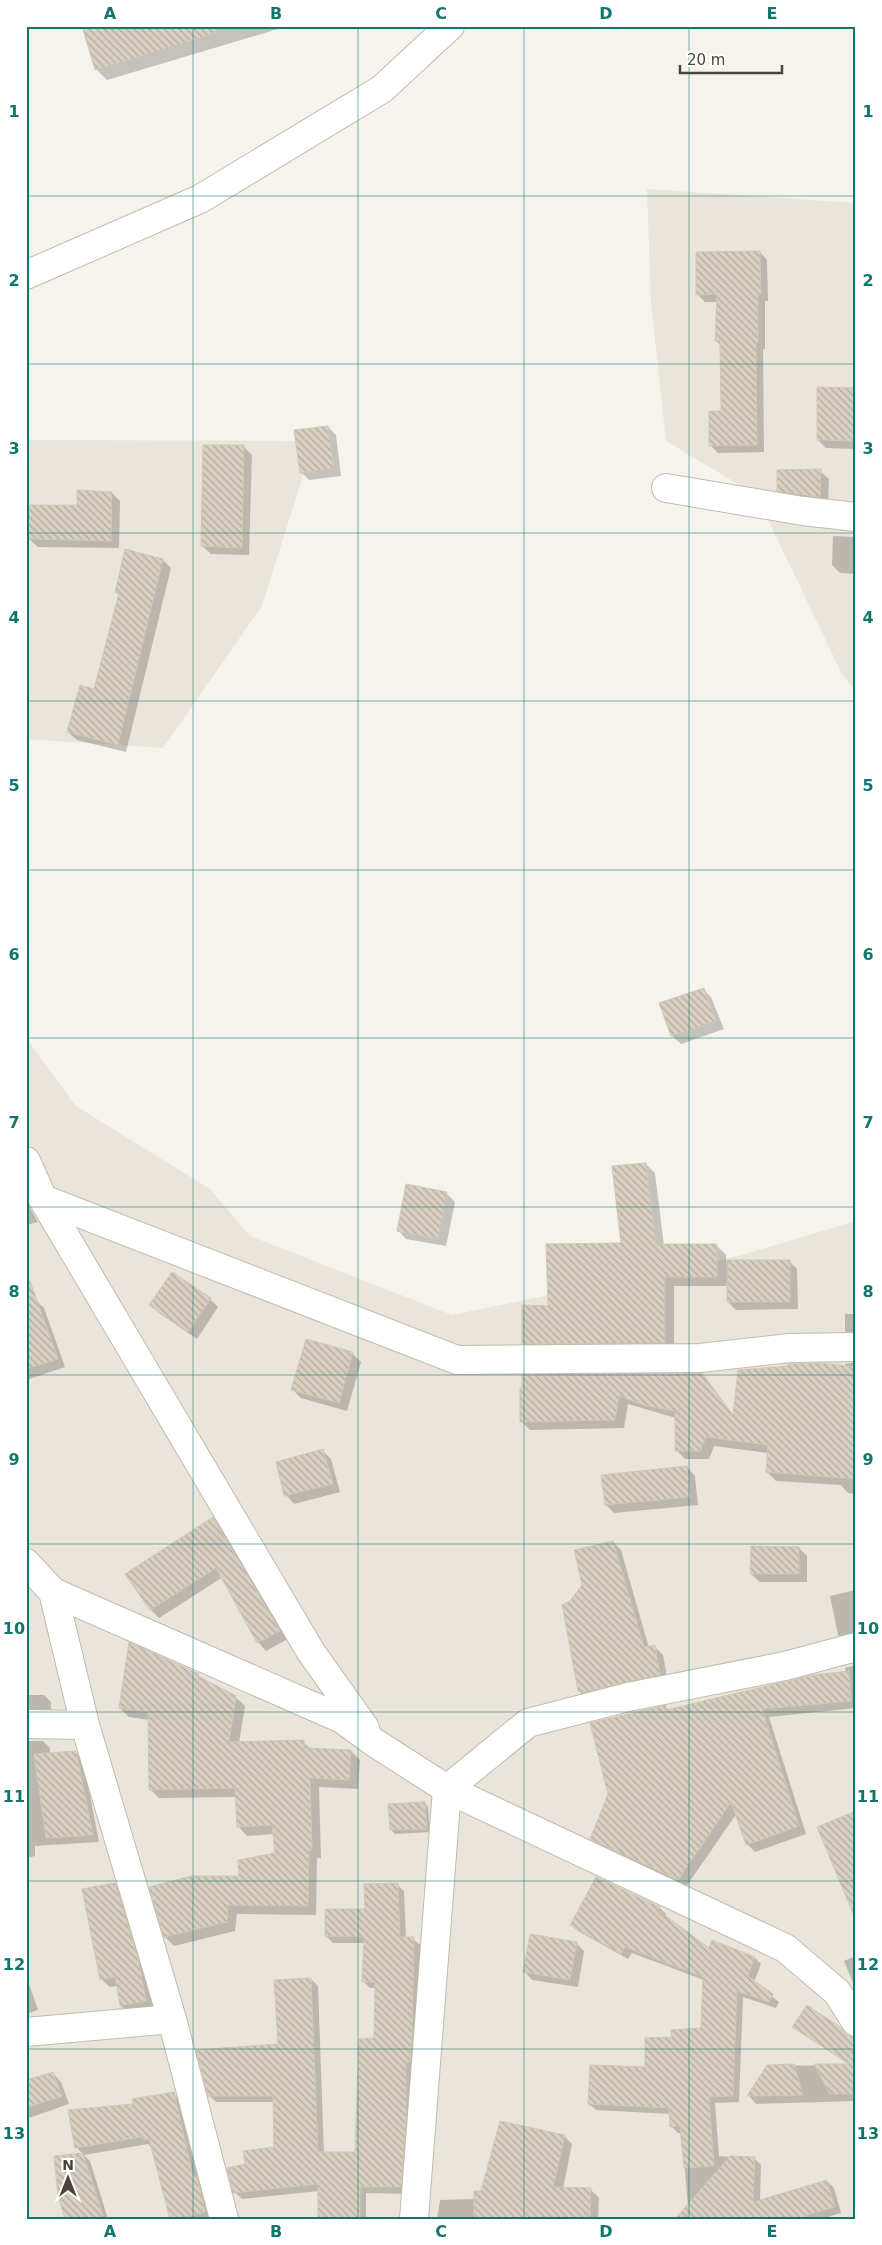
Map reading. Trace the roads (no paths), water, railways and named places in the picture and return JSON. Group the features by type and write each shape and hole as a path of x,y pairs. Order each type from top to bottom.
{"street":[{"path":"26,275 200,199 382,89 450,26"},
{"path":"666,488 803,511 856,517"},
{"path":"26,1161 43,1199 310,1652 375,1743"},
{"path":"43,1199 457,1360 700,1358 790,1348 856,1347"},
{"path":"26,1563 53,1592 342,1719 375,1743 447,1788 785,1948 837,1992 856,2022"},
{"path":"53,1592 85,1725 172,2019 224,2219"},
{"path":"414,2219 447,1788 528,1723 628,1697 785,1666 856,1647"},
{"path":"26,1724 85,1725"},
{"path":"26,2032 172,2019"}]}
